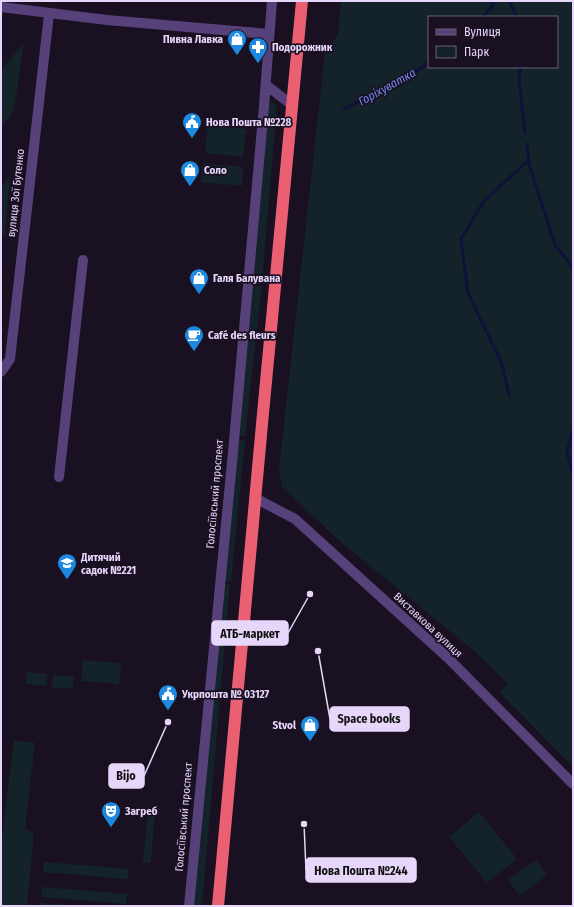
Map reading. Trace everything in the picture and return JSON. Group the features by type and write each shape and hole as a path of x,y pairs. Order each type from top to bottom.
{"highway":[{"path":"218,906 302,1"}],"street":[{"name":"Голосіївський проспект","path":"189,906 231,467 266,85 272,1"},
{"path":"1,7 49,14 269,34"},
{"name":"вулиця Зої Бутенко","path":"1,372 10,359 49,14"},
{"path":"266,85 292,105"},
{"path":"59,477 83,260"},
{"name":"Виставкова вулиця","path":"255,498 289,516 300,524 448,658 573,784"}],"green space":[{"path":"341,1 573,1 573,767 499,692 508,684 473,650 343,544 282,487 279,469 325,52 338,34"},
{"path":"24,43 14,110 1,128 1,70"},
{"path":"269,100 277,106 262,281 252,281"},
{"path":"208,125 246,129 243,157 205,153"},
{"path":"203,163 243,167 242,186 201,182"},
{"path":"10,176 5,234 1,234 1,188"},
{"path":"251,285 262,286 245,436 238,436"},
{"path":"237,440 245,441 231,581 224,581"},
{"path":"223,584 230,584 202,906 193,906"},
{"path":"83,660 121,663 119,684 81,681"},
{"path":"27,672 47,674 46,686 26,684"},
{"path":"53,675 74,677 73,689 52,687"},
{"path":"14,740 35,743 25,828 34,834 27,906 1,906 1,846"},
{"path":"148,807 155,808 151,863 143,862"},
{"path":"479,812 517,859 487,883 449,837"},
{"path":"536,860 547,875 520,896 508,880"},
{"path":"44,862 129,869 128,879 43,872"},
{"path":"42,887 127,894 126,904 41,897"},
{"path":"40,903 82,906 40,906"}],"waterway":[{"name":"Горіхуватка","path":"484,16 491,8 494,1"},
{"path":"509,1 516,16"},
{"name":"Горіхуватка","path":"344,109 410,76 428,63"},
{"path":"521,68 519,79 525,133"},
{"path":"527,144 529,164 555,245 573,268"},
{"path":"509,395 502,364 468,293 461,239 484,201 529,160"},
{"path":"573,430 567,452 573,474"}],"place":[{"name":"Пивна Лавка","path":"237,56"},
{"name":"Подорожник","path":"258,64"},
{"name":"Нова Пошта №228","path":"192,139"},
{"name":"Соло","path":"190,187"},
{"name":"Галя Балувана","path":"199,295"},
{"name":"Café des fleurs","path":"194,352"},
{"name":"Дитячий садок №221","path":"67,580"},
{"name":"АТБ-маркет","path":"310,594"},
{"name":"Space books","path":"318,651"},
{"name":"Укрпошта № 03127","path":"168,711"},
{"name":"Bijo","path":"168,722"},
{"name":"Stvol","path":"310,742"},
{"name":"Нова Пошта №244","path":"304,824"},
{"name":"Загреб","path":"111,828"}]}
